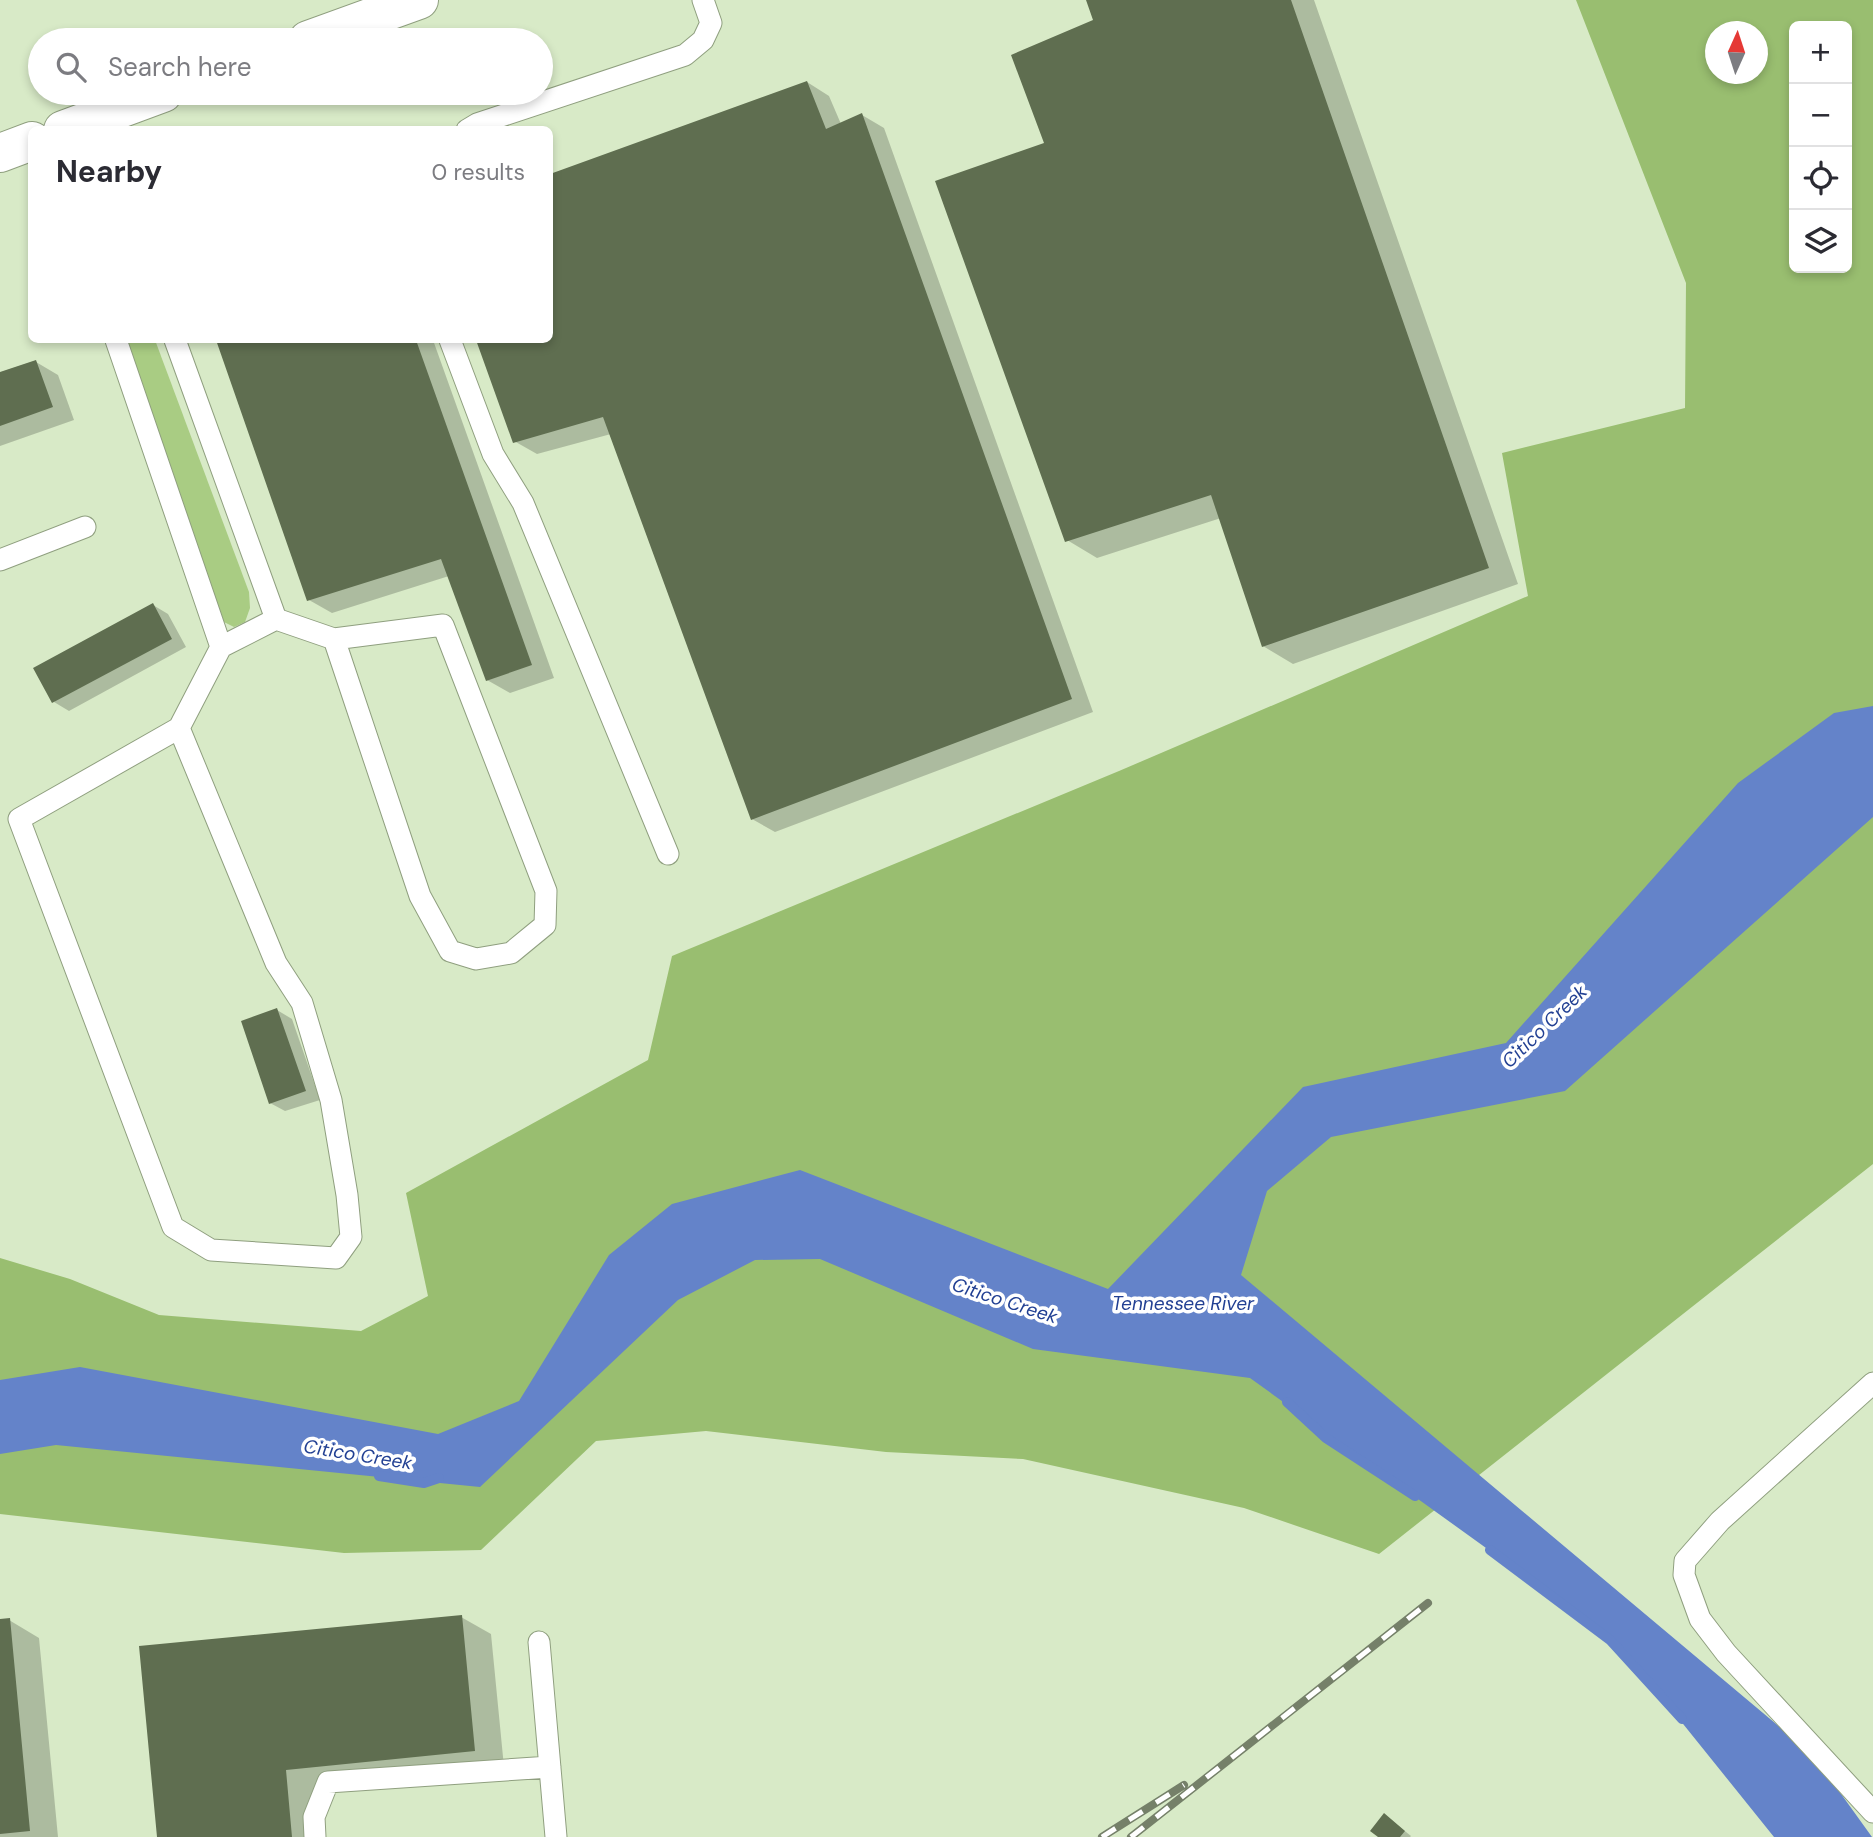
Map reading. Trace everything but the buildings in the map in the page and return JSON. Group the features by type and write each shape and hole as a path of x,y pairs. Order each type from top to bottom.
{"main road":[{"path":"341,28 419,0"},
{"path":"86,125 134,105"},
{"path":"0,152 28,142"}],"lane":[{"path":"553,99 685,55 703,40 711,23 703,0"},
{"path":"474,126 534,105"},
{"path":"117,343 221,647"},
{"path":"176,343 276,620"},
{"path":"451,343 493,454 523,503 668,854"},
{"path":"0,560 85,527"},
{"path":"179,728 276,963 302,1003 331,1100 347,1195 351,1237 336,1258 211,1250 173,1227 19,819 179,728 221,647 276,620 334,639 443,625 546,891 545,925 510,953 476,959 450,951 420,896 334,639"},
{"path":"1873,1383 1720,1521 1685,1561 1684,1575 1700,1619 1726,1653 1873,1812"},
{"path":"539,1642 556,1837"},
{"path":"315,1837 314,1817 328,1782 550,1767"}],"green space":[{"path":"1576,0 1873,0 1873,1164 1379,1554 1244,1508 1023,1459 886,1452 706,1431 596,1441 481,1550 344,1553 0,1514 0,1258 70,1279 159,1315 361,1331 428,1296 406,1193 648,1060 672,956 1119,771 1528,596 1502,453 1685,408 1686,283"},
{"path":"121,343 156,343 249,592 250,608 245,622 234,627 222,621"}],"water":[{"name":"Tennessee River","path":"1873,706 1873,817 1565,1091 1331,1137 1267,1191 1241,1275 1813,1755 1872,1837 1774,1837 1618,1643 1250,1378 1033,1349 820,1259 755,1260 678,1300 480,1487 56,1445 0,1454 0,1380 80,1367 438,1434 519,1401 609,1255 672,1204 800,1170 1108,1289 1303,1087 1506,1043 1738,783 1834,713"}],"waterway":[{"path":"1287,1402 1326,1438 1415,1496"},
{"name":"Citico Creek","path":"379,1476 424,1483 439,1478"},
{"path":"1490,1550 1610,1640 1682,1719"}],"railway":[{"path":"1131,1837 1428,1603"},
{"path":"1102,1837 1184,1785"}]}
